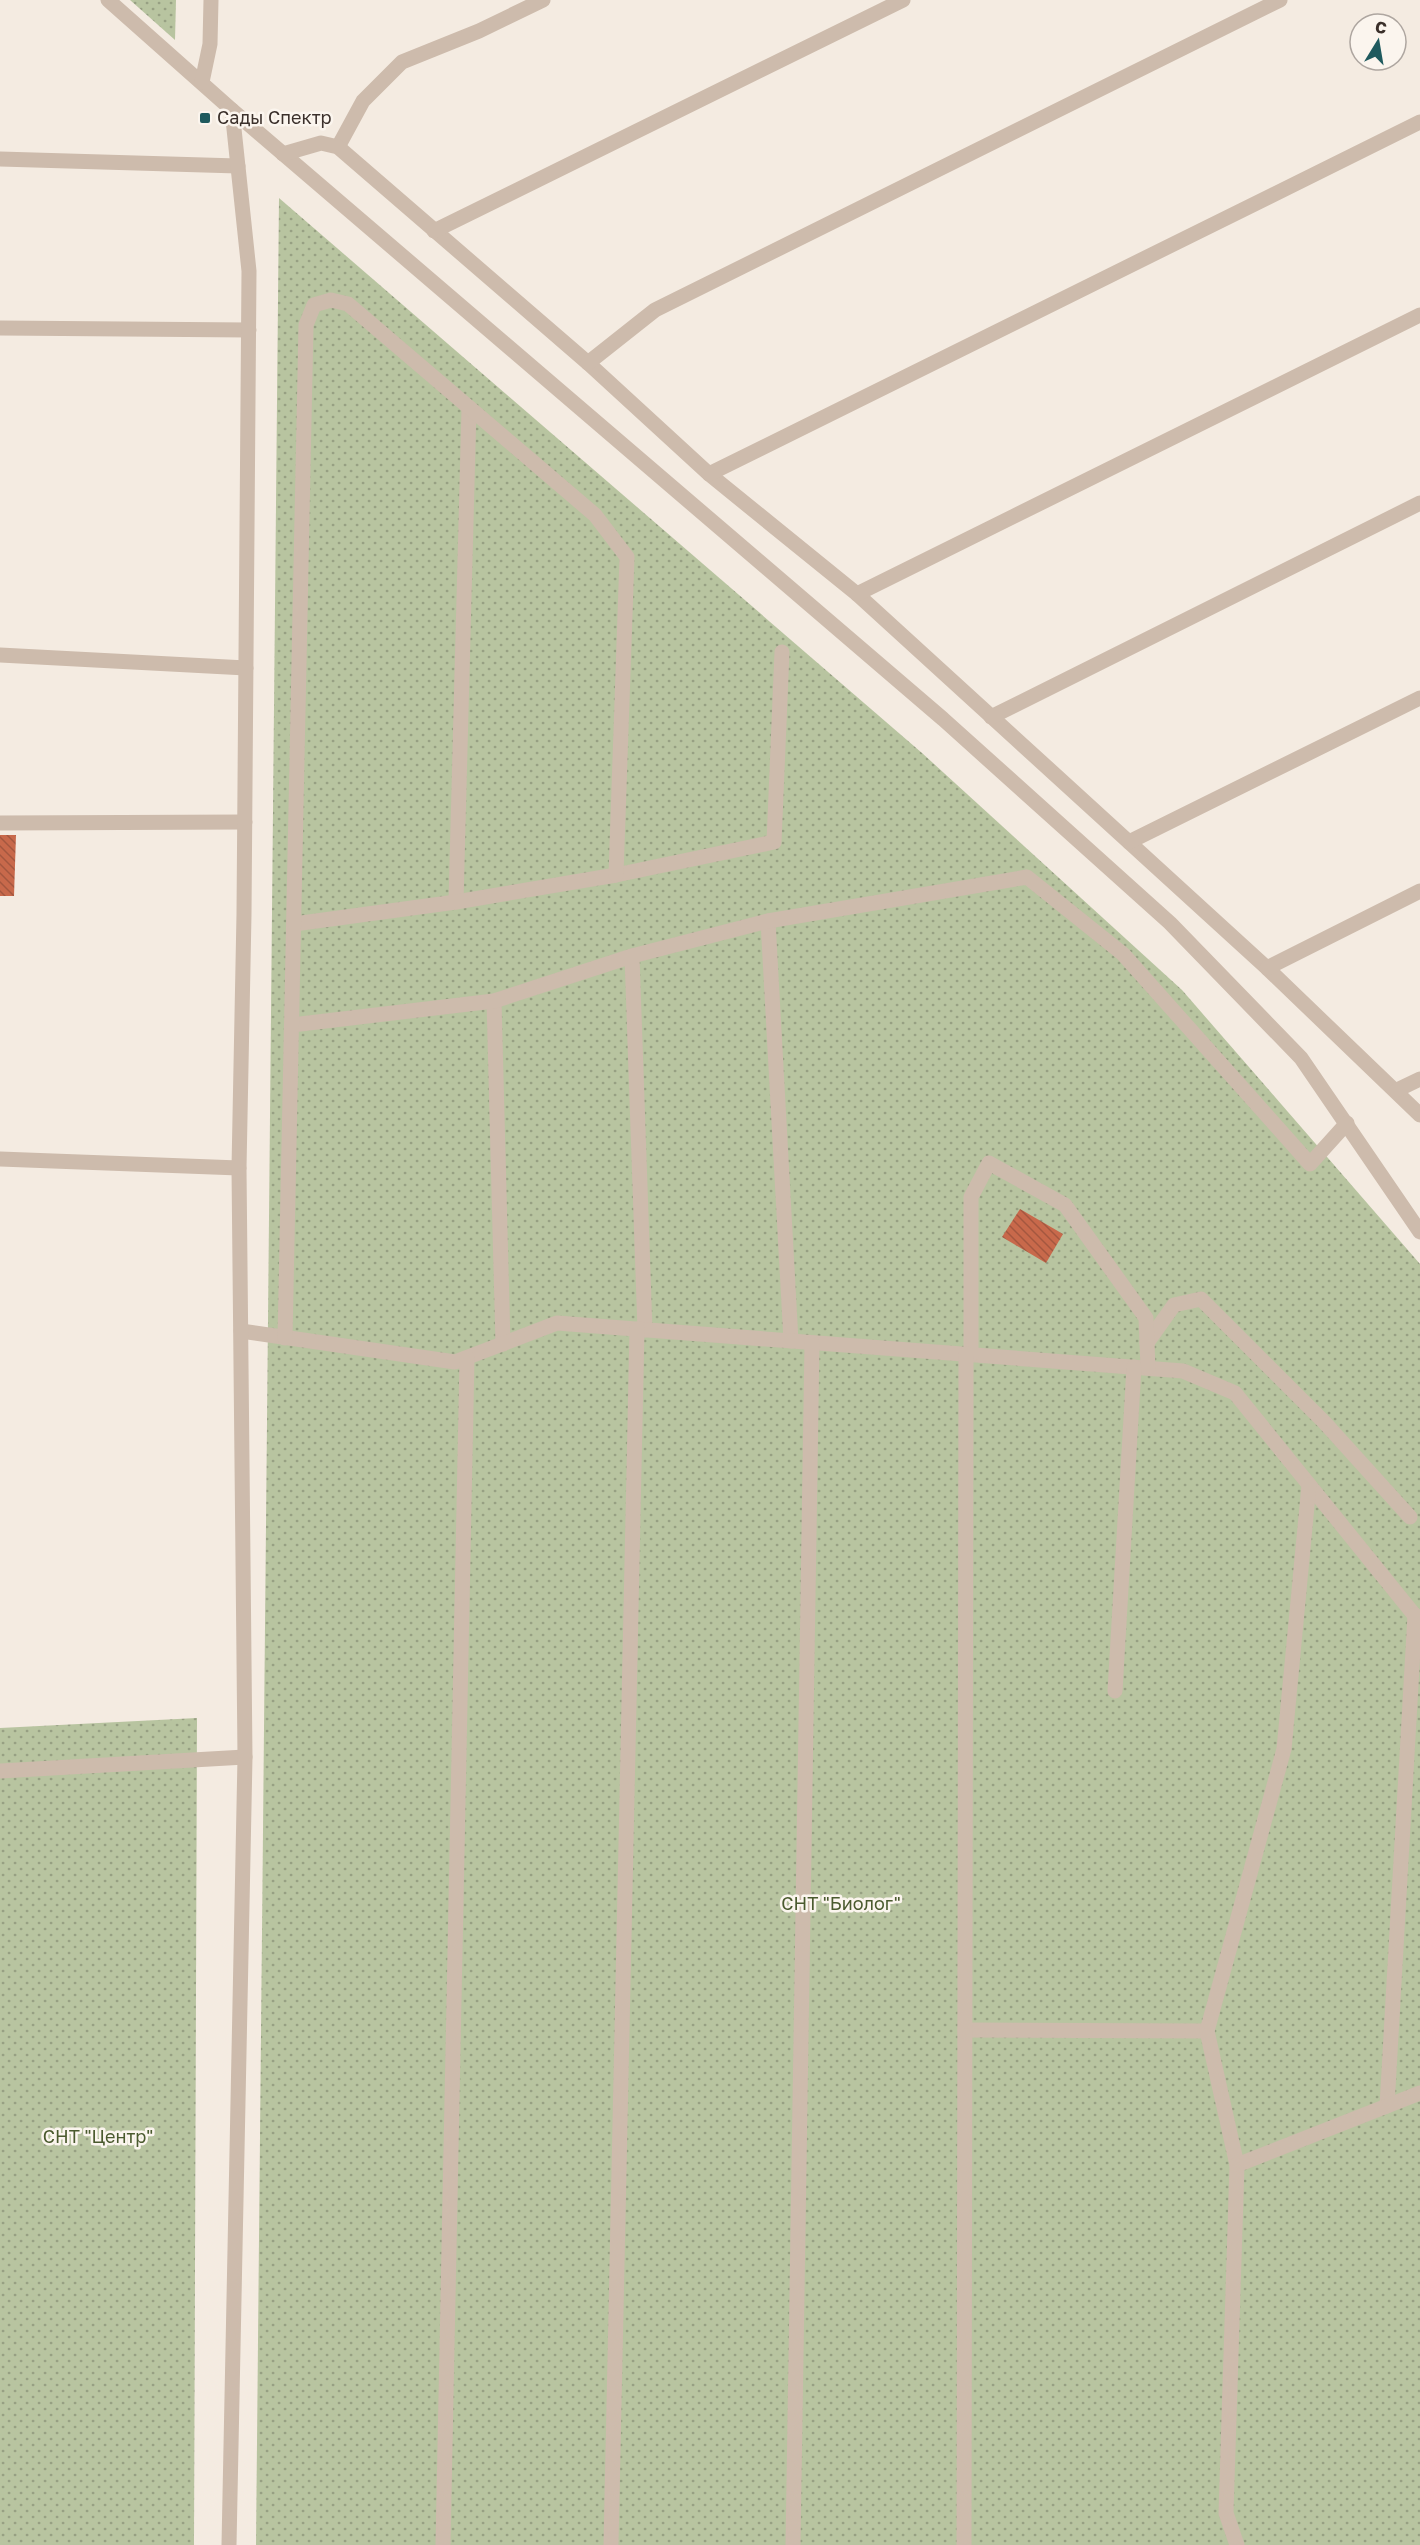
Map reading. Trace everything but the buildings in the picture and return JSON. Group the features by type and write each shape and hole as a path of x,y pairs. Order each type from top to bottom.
{"street":[{"path":"108,0 283,154 944,719 1170,923 1301,1058 1420,1232"},
{"path":"202,82 210,44 211,0"},
{"path":"338,147 363,101 402,62 479,31 543,0"},
{"path":"434,231 903,0"},
{"path":"588,363 655,310 1280,0"},
{"path":"229,2545 245,1757 239,1168 245,822 249,330 249,271 232,110"},
{"path":"709,474 1420,122"},
{"path":"283,154 321,143 338,147 588,363 709,474 857,594 1267,968 1420,1115"},
{"path":"0,159 238,166"},
{"path":"285,1338 306,325 314,304 331,300 348,304 595,515 627,557 616,875"},
{"path":"857,594 1420,315"},
{"path":"0,328 249,330"},
{"path":"456,902 469,408"},
{"path":"991,717 1420,503"},
{"path":"294,924 456,902 616,875 774,842 782,652"},
{"path":"0,655 246,668"},
{"path":"1129,842 1420,698"},
{"path":"0,823 245,822"},
{"path":"292,1025 494,1001 632,956 768,921 1027,877 1123,954 1310,1164 1347,1123"},
{"path":"1267,968 1420,891"},
{"path":"768,921 791,1341"},
{"path":"611,2545 641,1329 632,956"},
{"path":"494,1001 503,1344"},
{"path":"1396,1090 1420,1079"},
{"path":"0,1159 239,1168"},
{"path":"964,2545 968,1355 971,1197 989,1162 1065,1205 1146,1318 1147,1343 1141,1368 1115,1691"},
{"path":"1147,1343 1174,1305 1201,1299 1325,1423 1410,1517"},
{"path":"241,1331 455,1362 557,1323 1183,1371 1234,1393 1417,1618 1387,2106"},
{"path":"793,2545 812,1342"},
{"path":"442,2545 467,1358"},
{"path":"1237,2545 1226,2513 1237,2165 1207,2031 1284,1749 1309,1485"},
{"path":"0,1771 245,1757"},
{"path":"965,2030 1207,2031"},
{"path":"1237,2165 1420,2093"}],"green space":[{"path":"130,0 176,0 175,40"},
{"name":"СНТ \"Биолог\"","path":"279,198 922,753 1182,990 1420,1264 1420,2545 256,2545"},
{"name":"СНТ \"Центр\"","path":"197,1718 194,2545 0,2545 0,1728"}],"place":[{"name":"Сады Спектр","path":"205,118"}]}
